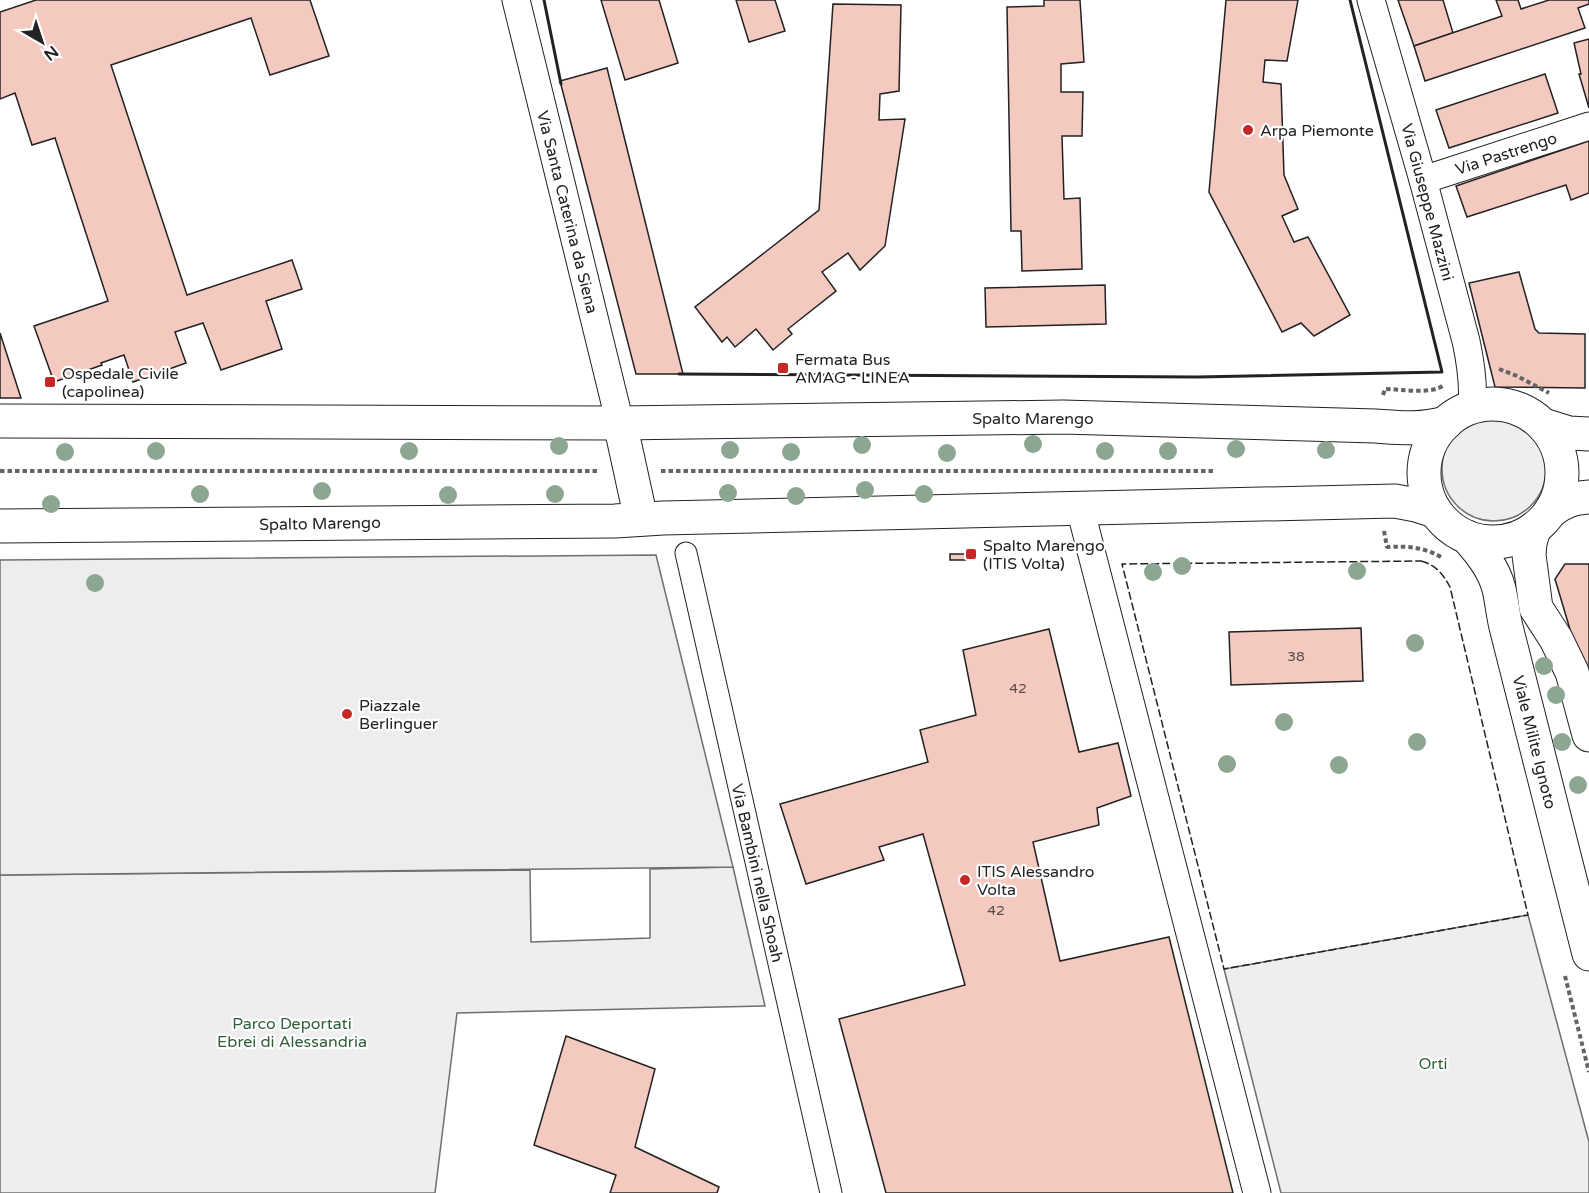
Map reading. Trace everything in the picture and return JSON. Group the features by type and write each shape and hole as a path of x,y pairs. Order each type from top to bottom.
{"main road":[{"path":"1549,410 1537,419 1522,410 1506,405 1489,404 1459,415 1431,442 1426,453 1424,465 1426,489 1435,511 1451,529 1456,549 1519,537 1561,504 1571,499 1589,497"},
{"path":"1549,410 1569,433 1589,434"},
{"path":"1549,410 1562,462 1561,487 1530,543 1529,555 1536,608 1556,639 1572,672 1589,735"},
{"name":"Spalto Marengo","path":"0,421 620,423 1063,417 1376,426 1410,429 1422,428 1459,415"},
{"path":"620,423 641,519"},
{"name":"Spalto Marengo","path":"0,526 615,521 1395,501 1435,511"},
{"name":"Viale Milite Ignoto","path":"1456,549 1484,557 1500,591 1504,617 1589,954"}],"street":[{"name":"Via Santa Caterina da Siena","path":"516,0 620,423"},
{"name":"Via Giuseppe Mazzini","path":"1371,0 1423,180 1472,366 1474,388 1459,415"},
{"name":"Via Pastrengo","path":"1423,180 1589,126"},
{"path":"1080,508 1257,1193"},
{"name":"Via Bambini nella Shoah","path":"686,553 831,1193"}],"path":[{"path":"1472,366 1508,372 1549,410"},
{"path":"1381,399 1385,389 1430,391 1440,388 1448,380"},
{"path":"0,471 1225,471"},
{"path":"1387,547 1414,547 1426,550 1456,549"}],"green space":[{"path":"1494,417 1514,421 1523,426 1537,440 1542,449 1546,469 1542,489 1537,498 1523,512 1514,517 1494,521 1474,517 1465,512 1451,498 1446,489 1442,469 1446,449 1451,440 1465,426 1474,421"},
{"name":"Parco Deportati Ebrei di Alessandria","path":"733,867 765,1006 457,1013 435,1193 0,1193 0,875 530,870 531,942 650,938 650,869"},
{"name":"Orti","path":"1528,915 1589,1142 1589,1193 1281,1193 1224,969"}],"shaded area":[{"name":"Piazzale Berlinguer","path":"656,555 733,867 0,875 0,560"}],"building":[{"path":"36,0 310,0 329,56 270,75 251,18 111,65 187,295 292,260 302,289 266,301 282,349 221,370 203,323 175,332 186,363 133,382 124,355 54,382 34,326 108,301 55,138 32,145 15,93 0,99 0,12"},
{"path":"601,0 659,0 678,63 625,80"},
{"path":"736,0 775,0 785,31 749,42"},
{"path":"1044,0 1080,0 1084,62 1061,64 1061,92 1083,92 1082,136 1062,136 1064,199 1080,198 1082,269 1022,271 1021,231 1011,231 1007,7 1044,6"},
{"name":"Arpa Piemonte","path":"1226,0 1298,0 1287,61 1265,60 1263,82 1281,84 1284,175 1298,209 1282,216 1294,242 1308,237 1350,315 1314,336 1301,323 1282,332 1209,192"},
{"path":"1398,0 1443,0 1453,33 1414,46"},
{"path":"1496,0 1518,0 1521,9 1549,0 1589,0 1589,4 1578,8 1585,28 1425,81 1414,46 1502,16"},
{"path":"833,4 901,5 899,91 880,94 879,120 905,119 885,246 860,270 848,253 822,272 836,291 788,329 792,334 773,350 756,329 735,347 727,337 722,342 695,307 819,210"},
{"path":"1589,39 1589,108 1579,74 1581,74 1574,43"},
{"path":"607,68 683,374 636,374 560,81"},
{"path":"1545,74 1558,113 1449,148 1436,110"},
{"path":"1589,141 1589,193 1571,200 1566,185 1467,217 1456,186"},
{"path":"1519,272 1535,329 1539,333 1585,334 1585,388 1495,387 1469,283"},
{"path":"1105,285 1106,324 986,327 985,288"},
{"path":"0,333 21,398 0,398"},
{"path":"950,554 969,554 968,560 950,560"},
{"path":"1565,564 1589,564 1589,693 1555,579"},
{"path":"1361,628 1363,681 1231,685 1229,632"},
{"path":"1049,629 1079,752 1118,743 1131,796 1097,808 1099,825 1033,842 1060,961 1169,937 1233,1193 886,1193 839,1019 965,985 923,834 879,847 884,860 806,884 780,804 928,762 920,730 976,715 963,650"},
{"path":"566,1036 655,1069 635,1147 719,1187 717,1193 610,1193 616,1175 534,1145"}],"fence":[{"path":"1421,561 1439,571 1450,587 1528,915 1224,969 1122,564 1421,561"}],"wall":[{"path":"544,0 561,84"},
{"path":"679,374 1198,377 1442,372 1350,0"}],"place":[{"name":"Arpa Piemonte","path":"1248,130"},
{"name":"Fermata Bus AMAG - LINEA","path":"783,368"},
{"name":"Ospedale Civile (capolinea)","path":"50,382"},
{"name":"Spalto Marengo (ITIS Volta)","path":"971,554"},
{"name":"Piazzale Berlinguer","path":"347,714"},
{"name":"ITIS Alessandro Volta","path":"965,880"}]}
